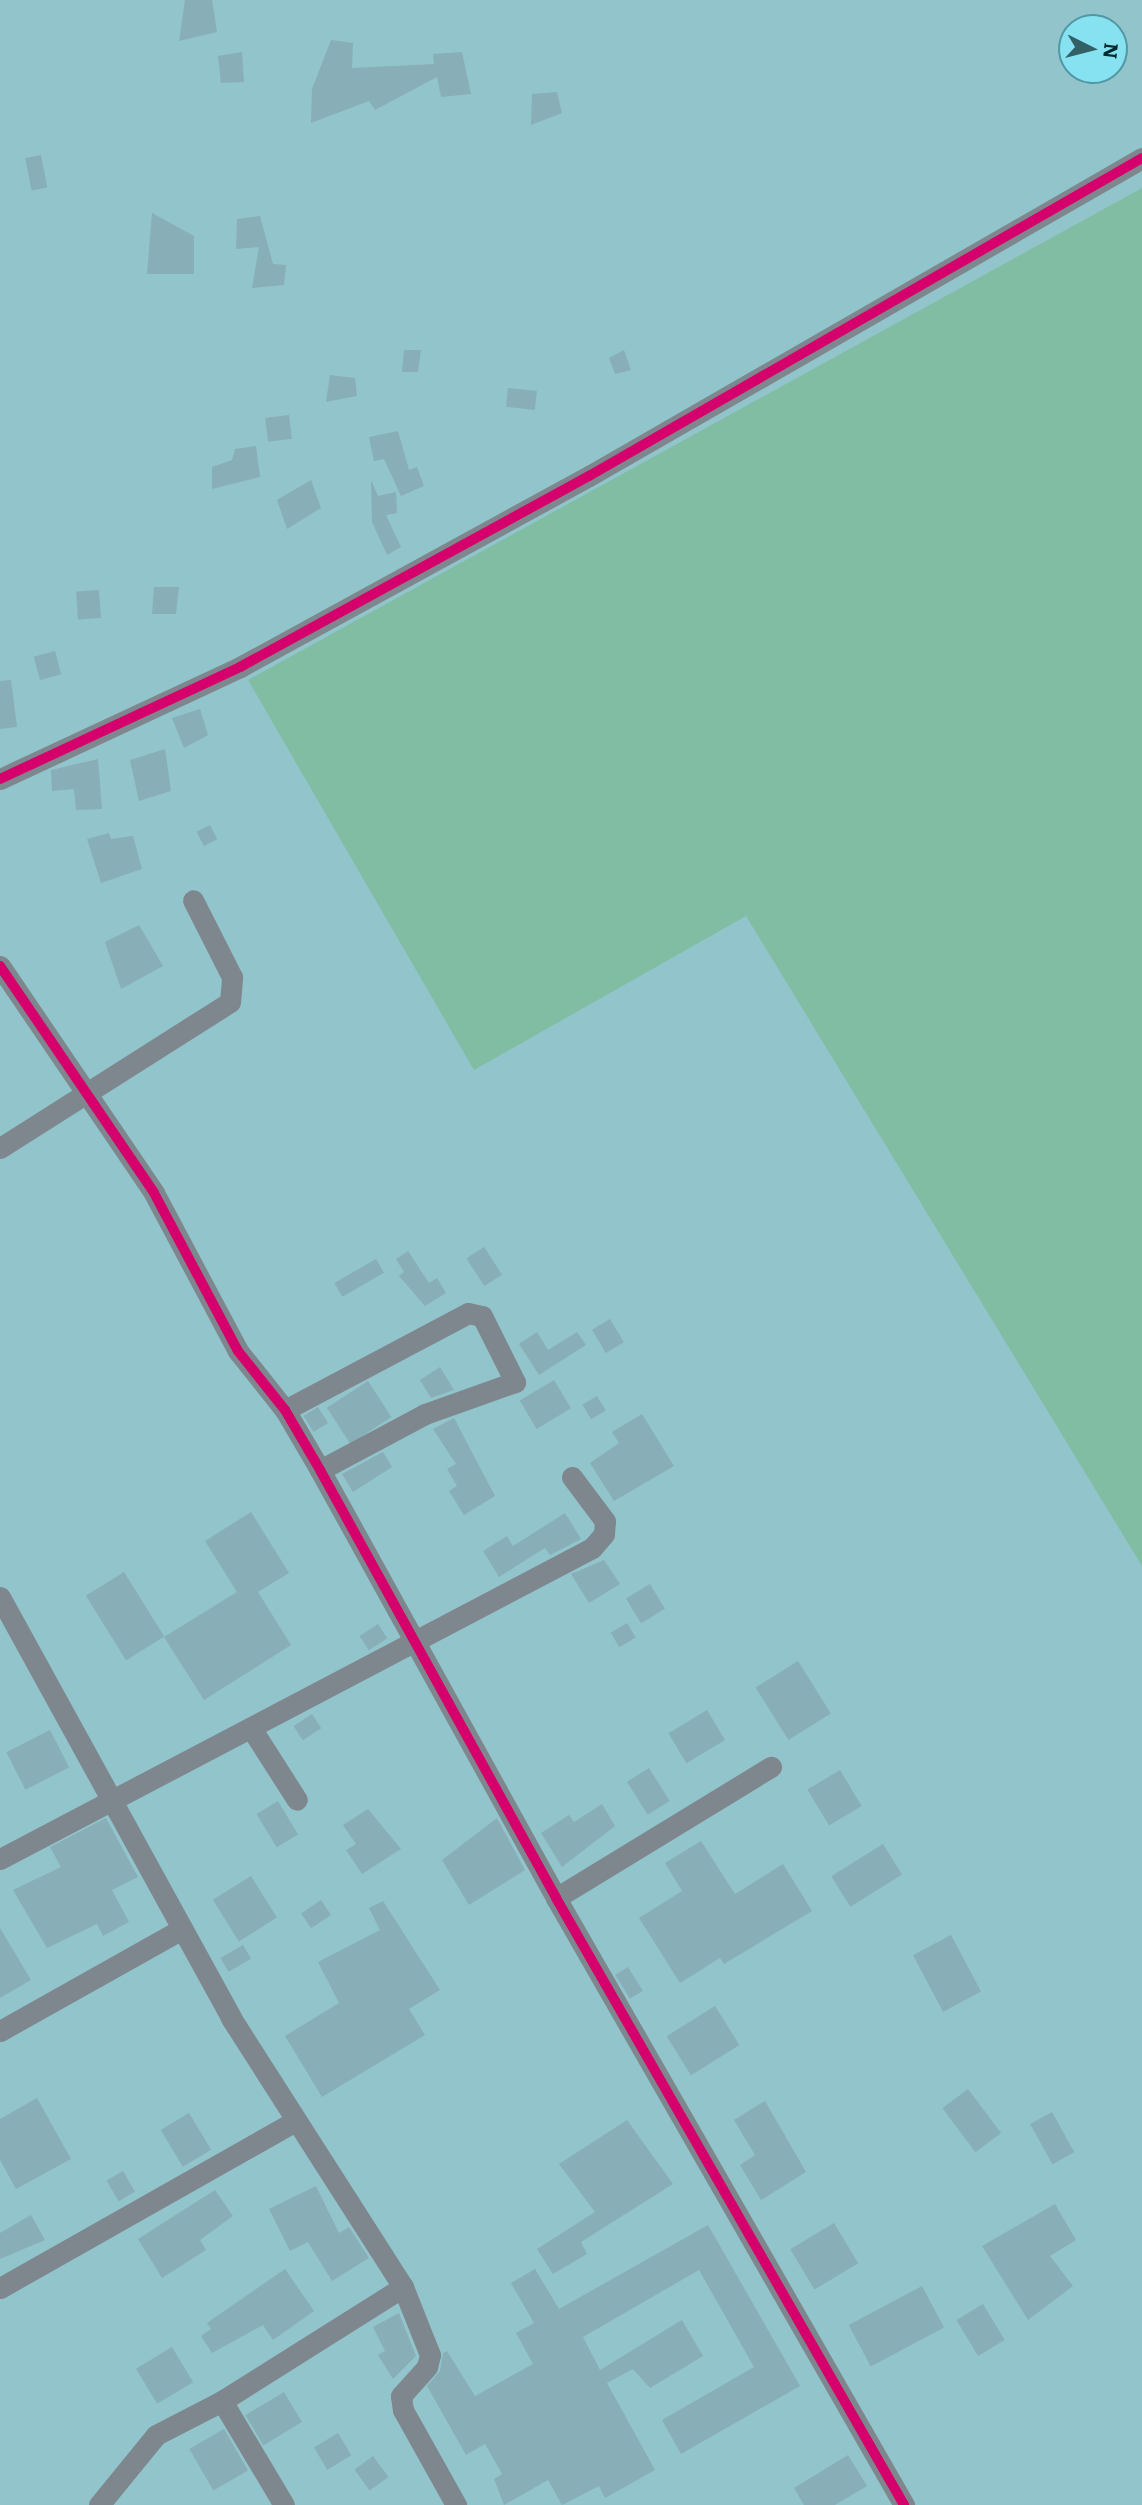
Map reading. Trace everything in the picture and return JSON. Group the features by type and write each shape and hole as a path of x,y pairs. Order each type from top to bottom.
{"street":[{"path":"0,779 240,667 589,476 1142,158"},
{"path":"0,1148 230,1002 232,977 193,900"},
{"path":"0,966 83,1093 154,1193 238,1351 285,1410 556,1898 904,2505"},
{"path":"285,1410 468,1313 482,1316 515,1382 425,1414 320,1470"},
{"path":"0,1859 114,1803 414,1639 539,1578 600,1541 605,1521 572,1477"},
{"path":"0,1597 182,1929 295,2121 403,2287 430,2355 427,2367 401,2396 403,2410 456,2505"},
{"path":"251,1728 297,1800"},
{"path":"556,1898 771,1767"},
{"path":"0,2031 182,1929"},
{"path":"0,2288 295,2121"},
{"path":"99,2505 123,2480 142,2446 222,2401 403,2287"},
{"path":"222,2401 284,2505"}],"green space":[{"path":"1142,188 1142,1566 746,916 474,1070 248,680"}],"building":[{"path":"185,0 212,0 217,32 179,41"},
{"path":"331,40 353,43 352,68 434,64 433,54 462,52 471,94 441,97 437,77 375,110 369,101 311,123 312,89"},
{"path":"242,52 244,82 221,83 218,56"},
{"path":"557,92 562,113 531,125 532,94"},
{"path":"41,155 47,187 32,190 25,158"},
{"path":"152,213 194,236 194,274 147,274"},
{"path":"260,216 273,264 286,265 284,285 252,288 259,247 236,249 237,219"},
{"path":"404,350 421,350 418,372 402,372"},
{"path":"624,350 631,370 615,374 609,358"},
{"path":"330,375 355,378 357,396 326,402"},
{"path":"508,388 537,391 535,410 506,407"},
{"path":"289,415 292,439 268,442 265,418"},
{"path":"398,431 409,470 417,467 424,486 401,496 384,459 374,461 369,437"},
{"path":"256,446 260,477 212,489 212,467 232,460 235,449"},
{"path":"311,480 321,508 287,529 277,500"},
{"path":"371,480 378,496 396,492 397,513 386,515 401,547 387,555 372,522"},
{"path":"154,587 179,587 176,614 152,614"},
{"path":"99,590 101,618 78,620 76,592"},
{"path":"55,651 61,674 40,680 34,657"},
{"path":"11,680 17,727 0,729 0,681"},
{"path":"200,709 208,735 184,748 172,718"},
{"path":"165,749 171,791 139,801 130,760"},
{"path":"98,759 102,809 76,810 74,789 52,791 51,770"},
{"path":"210,825 217,839 204,846 197,832"},
{"path":"109,833 111,839 133,836 142,869 101,883 87,839"},
{"path":"139,925 163,966 121,989 105,942"},
{"path":"484,1247 502,1275 484,1286 466,1258"},
{"path":"408,1251 429,1283 437,1278 446,1293 425,1306 399,1276 404,1272 396,1259"},
{"path":"376,1259 384,1273 342,1297 334,1283"},
{"path":"610,1319 624,1342 606,1353 592,1330"},
{"path":"537,1332 548,1350 577,1332 586,1345 539,1375 519,1344"},
{"path":"440,1367 454,1390 431,1398 420,1380"},
{"path":"554,1380 571,1408 537,1429 520,1401"},
{"path":"368,1381 391,1417 350,1444 327,1408"},
{"path":"597,1396 606,1411 591,1419 582,1405"},
{"path":"318,1407 328,1423 314,1432 304,1416"},
{"path":"642,1414 674,1466 614,1501 590,1463 619,1443 612,1432"},
{"path":"454,1418 495,1496 464,1515 449,1491 457,1486 447,1469 456,1464 433,1429"},
{"path":"383,1452 392,1467 353,1492 342,1474"},
{"path":"251,1512 289,1573 258,1592 291,1645 204,1700 164,1637 237,1592 205,1541"},
{"path":"565,1513 581,1539 550,1555 545,1548 499,1577 483,1551 507,1536 513,1546"},
{"path":"604,1560 620,1584 589,1603 571,1574"},
{"path":"124,1572 164,1636 126,1660 86,1596"},
{"path":"650,1584 665,1609 641,1623 626,1598"},
{"path":"627,1623 636,1638 619,1647 611,1633"},
{"path":"378,1624 387,1638 369,1650 360,1636"},
{"path":"798,1661 831,1714 788,1740 756,1687"},
{"path":"707,1710 725,1740 686,1763 668,1733"},
{"path":"312,1714 321,1728 303,1740 294,1726"},
{"path":"50,1730 69,1767 25,1790 6,1752"},
{"path":"649,1768 670,1801 648,1815 627,1782"},
{"path":"840,1770 862,1806 829,1826 807,1790"},
{"path":"278,1801 298,1834 277,1847 257,1814"},
{"path":"602,1804 615,1826 562,1867 541,1833 569,1815 574,1822"},
{"path":"368,1809 401,1849 362,1874 346,1850 356,1844 343,1825"},
{"path":"106,1818 138,1877 112,1890 129,1922 103,1936 97,1924 47,1948 13,1890 61,1867 50,1847"},
{"path":"497,1818 525,1870 469,1905 442,1860"},
{"path":"701,1841 735,1894 783,1864 812,1911 724,1964 720,1958 680,1983 639,1918 682,1891 665,1863"},
{"path":"883,1844 902,1875 850,1907 831,1876"},
{"path":"251,1876 277,1918 239,1941 213,1900"},
{"path":"321,1900 331,1915 311,1928 301,1913"},
{"path":"383,1901 440,1990 409,2009 425,2035 322,2097 285,2036 339,2003 318,1962 380,1930 369,1908"},
{"path":"0,1928 31,1980 0,1998"},
{"path":"951,1935 981,1992 943,2012 913,1955"},
{"path":"243,1945 251,1959 228,1972 220,1958"},
{"path":"628,1967 643,1991 630,1999 615,1975"},
{"path":"715,2006 739,2045 691,2075 667,2036"},
{"path":"968,2089 1001,2133 976,2152 942,2108"},
{"path":"37,2098 71,2159 16,2189 0,2160 0,2119"},
{"path":"765,2101 806,2172 761,2200 740,2165 755,2155 734,2120"},
{"path":"1052,2112 1074,2152 1052,2164 1030,2124"},
{"path":"189,2113 211,2150 183,2167 161,2130"},
{"path":"627,2120 673,2184 581,2242 587,2254 553,2274 537,2249 595,2212 559,2164"},
{"path":"123,2171 135,2192 119,2201 107,2180"},
{"path":"316,2186 339,2233 349,2227 369,2258 332,2281 308,2242 290,2251 269,2209"},
{"path":"215,2190 233,2216 200,2240 206,2250 162,2278 138,2239"},
{"path":"1055,2204 1076,2240 1050,2256 1073,2286 1028,2320 982,2246"},
{"path":"31,2215 45,2240 0,2259 0,2233"},
{"path":"834,2223 858,2263 814,2290 790,2249"},
{"path":"708,2225 800,2386 681,2454 662,2420 754,2367 699,2270 583,2337 600,2370 682,2320 703,2356 650,2388 633,2369 607,2383 655,2470 605,2498 599,2486 562,2505 548,2480 504,2505 494,2479 502,2474 485,2444 466,2455 427,2386 440,2371 443,2353 447,2351 475,2396 533,2364 516,2333 534,2323 511,2283 535,2269 559,2309"},
{"path":"285,2269 314,2311 273,2340 263,2325 212,2353 201,2336 211,2329 207,2323"},
{"path":"922,2286 944,2327 871,2366 849,2325"},
{"path":"983,2304 1005,2340 978,2356 956,2320"},
{"path":"399,2313 416,2356 393,2379 378,2355 385,2351 373,2327"},
{"path":"172,2347 193,2382 157,2404 136,2369"},
{"path":"284,2392 302,2422 263,2445 245,2415"},
{"path":"224,2429 248,2471 213,2491 189,2449"},
{"path":"338,2433 351,2455 327,2470 314,2447"},
{"path":"848,2455 867,2486 835,2505 804,2505 794,2488"},
{"path":"373,2456 388,2477 370,2491 354,2470"}],"cycle path":[{"path":"0,779 240,667 589,476 1142,158"},
{"path":"0,966 154,1193 238,1351 285,1410 556,1898 904,2505"}]}
